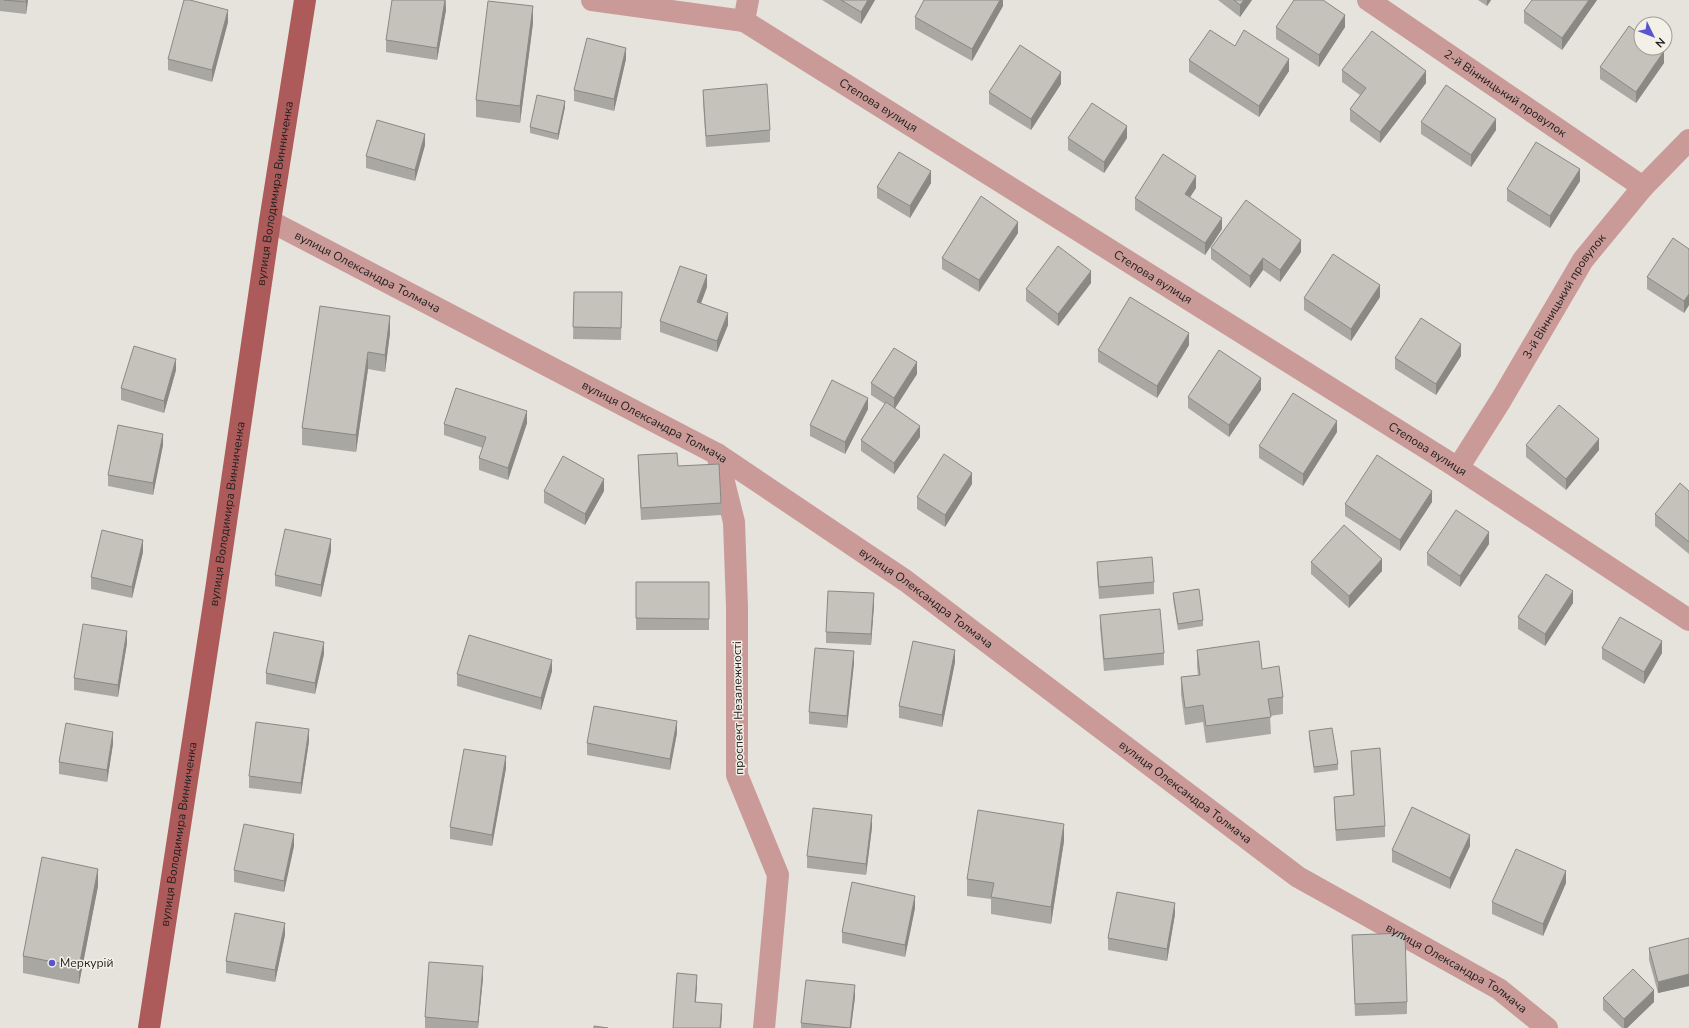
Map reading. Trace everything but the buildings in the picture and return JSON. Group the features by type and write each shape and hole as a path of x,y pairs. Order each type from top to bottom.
{"main road":[{"name":"вулиця Володимира Винниченка","path":"149,1028 215,597 270,221 305,0"}],"street":[{"name":"Степова вулиця","path":"592,0 746,10 1458,468 1689,620"},
{"name":"2-й Вінницький провулок","path":"1368,0 1643,187"},
{"name":"3-й Вінницький провулок","path":"1458,468 1501,400 1582,260 1643,187 1689,140"},
{"name":"вулиця Олександра Толмача","path":"270,221 717,454 906,581 1298,877 1499,989 1547,1028"},
{"name":"проспект Незалежності","path":"717,454 734,522 737,607 737,775 778,876 764,1028"}],"place":[{"name":"Меркурій","path":"52,963"}]}
